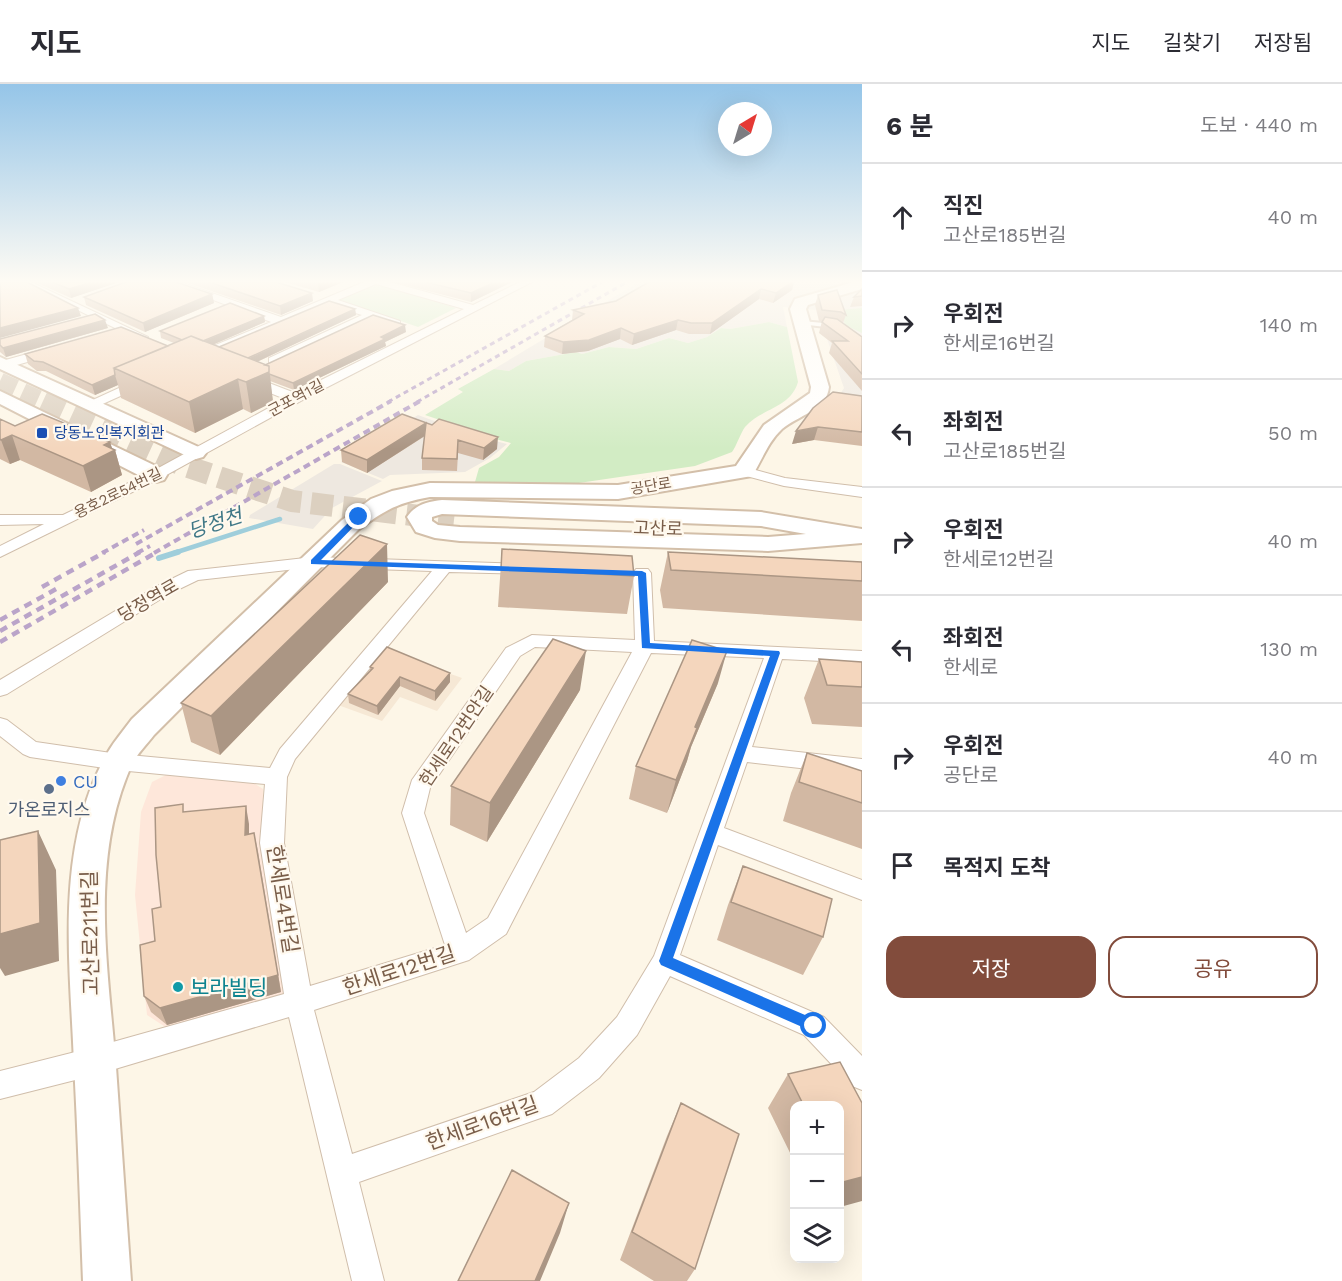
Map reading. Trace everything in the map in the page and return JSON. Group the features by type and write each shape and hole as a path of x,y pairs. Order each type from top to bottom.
{"street":[{"path":"206,354 242,338"},
{"path":"295,398 236,375 320,338"},
{"name":"군포역1길","path":"196,453 400,338"},
{"path":"806,338 820,387 819,394 777,424 760,443 744,471 784,482 862,492"},
{"path":"3,363 59,349"},
{"path":"3,363 196,453"},
{"path":"91,404 153,376"},
{"path":"0,397 156,476"},
{"path":"104,450 121,450 140,446 148,441 149,431"},
{"name":"용호2로54번길","path":"0,521 67,519 156,476 196,453"},
{"name":"공단로","path":"314,562 350,525 371,508 410,494 430,490 618,492 744,471"},
{"path":"442,507 761,519 862,536 768,544 460,534 424,528 419,516 429,508 442,507"},
{"path":"0,550 67,519"},
{"name":"고산로","path":"453,520 862,536"},
{"path":"0,521 8,526 11,536 0,550"},
{"name":"당정역로","path":"0,689 163,590 187,578 209,572 314,562 549,570"},
{"name":"고산로211번길","path":"107,1281 86,935 88,867 97,823 118,762 143,727 314,562"},
{"name":"한세로4번길","path":"368,1281 299,1002 272,843 276,777 287,755 444,567"},
{"path":"642,573 645,646"},
{"name":"한세로12번안길","path":"460,952 413,813 420,786 513,652 532,641 862,657"},
{"name":"한세로12번길","path":"0,1086 299,1002 460,952 497,926 645,646"},
{"name":"한세로16번길","path":"342,1173 542,1104 589,1068 627,1026 665,961 776,653"},
{"path":"0,725 30,749 118,762 276,777"},
{"path":"740,753 862,767"},
{"path":"711,833 862,890"},
{"path":"665,961 814,1026 862,1076"}],"shaded area":[{"path":"546,338 704,338 688,343 669,338 636,349 609,347 582,354 576,352 526,361 509,371 494,369"},
{"path":"827,338 862,338 862,411 835,402 844,388"},
{"path":"418,415 437,422 438,426 507,444 490,458 465,472 390,475 383,479 341,462"},
{"path":"334,464 340,464 382,481 332,508 313,529 249,518 250,515"},
{"path":"384,650 462,678 437,711 400,697 382,721 338,705"},
{"path":"168,774 252,782 263,789 262,844 289,988 279,1002 170,1030 147,1015 135,895 141,812 152,782"}],"green space":[{"path":"669,338 688,343 704,338 789,338 798,382 789,398 745,427 732,452 695,466 565,485 475,482 479,468 499,457 511,443 441,425 440,420 425,415 463,392 458,389 494,369 509,371 526,361 576,352 582,354 609,347 636,349"}],"building":[{"path":"40,338 3,348 0,345 0,339"},
{"path":"82,338 148,338 168,346 114,368 115,375 92,385 43,362 34,361 25,354"},
{"path":"187,338 196,338 269,366 269,372 246,382 238,379 189,402 114,368"},
{"path":"195,338 211,338 203,341"},
{"path":"241,338 292,338 248,358 219,347"},
{"path":"324,338 385,339 293,383 269,374 269,366 265,365"},
{"path":"551,338 595,338 589,340 563,342"},
{"path":"844,338 862,338 862,374 832,341 848,341"},
{"path":"833,392 862,396 862,432 818,427 796,431 813,408"},
{"path":"42,414 110,442 104,445 115,450 83,466 12,435 0,439 0,419 15,426"},
{"path":"402,414 432,425 439,419 498,437 484,448 458,440 457,459 422,458 426,423 367,460 341,450"},
{"path":"360,535 387,544 211,716 181,703"},
{"path":"502,549 632,556 634,576 501,569"},
{"path":"668,552 862,562 862,581 671,570"},
{"path":"553,639 586,651 490,803 451,786"},
{"path":"692,640 727,651 695,727 697,728 676,780 636,766"},
{"path":"387,647 450,673 435,691 400,677 377,706 348,694 373,668 370,667"},
{"path":"819,659 862,662 862,687 827,685"},
{"path":"807,753 862,771 862,803 799,782"},
{"path":"183,804 183,812 246,806 245,835 254,833 278,975 160,1008 144,996 140,945 155,941 152,909 161,907 156,855 155,808"},
{"path":"38,831 40,923 0,934 0,840"},
{"path":"743,866 832,899 823,937 731,902"},
{"path":"840,1062 862,1103 862,1177 844,1182 844,1101 802,1101 788,1074"},
{"path":"681,1103 739,1134 695,1269 632,1232"},
{"path":"512,1170 569,1203 535,1281 458,1281"}],"waterway":[{"name":"당정천","path":"174,553 280,519"},
{"name":"당정천","path":"159,558 178,552"}],"tunnel":[{"path":"0,381 46,402"},
{"path":"43,401 182,465 292,501 454,520"}],"railway":[{"path":"388,402 502,338"},
{"path":"417,402 529,338"},
{"path":"136,544 391,401"},
{"path":"154,553 420,401"},
{"path":"102,553 144,530"},
{"path":"137,553 150,546"},
{"path":"42,587 105,552"},
{"path":"0,631 140,552"},
{"path":"0,642 157,552"},
{"path":"0,620 58,588"}],"place":[{"name":"당동노인복지회관","path":"42,433"},
{"name":"CU","path":"61,781"},
{"name":"가온로지스","path":"49,789"},
{"name":"보라빌딩","path":"178,987"}],"route":[{"path":"359,517 314,562 642,573 645,646 776,653 665,961 814,1026"}]}
